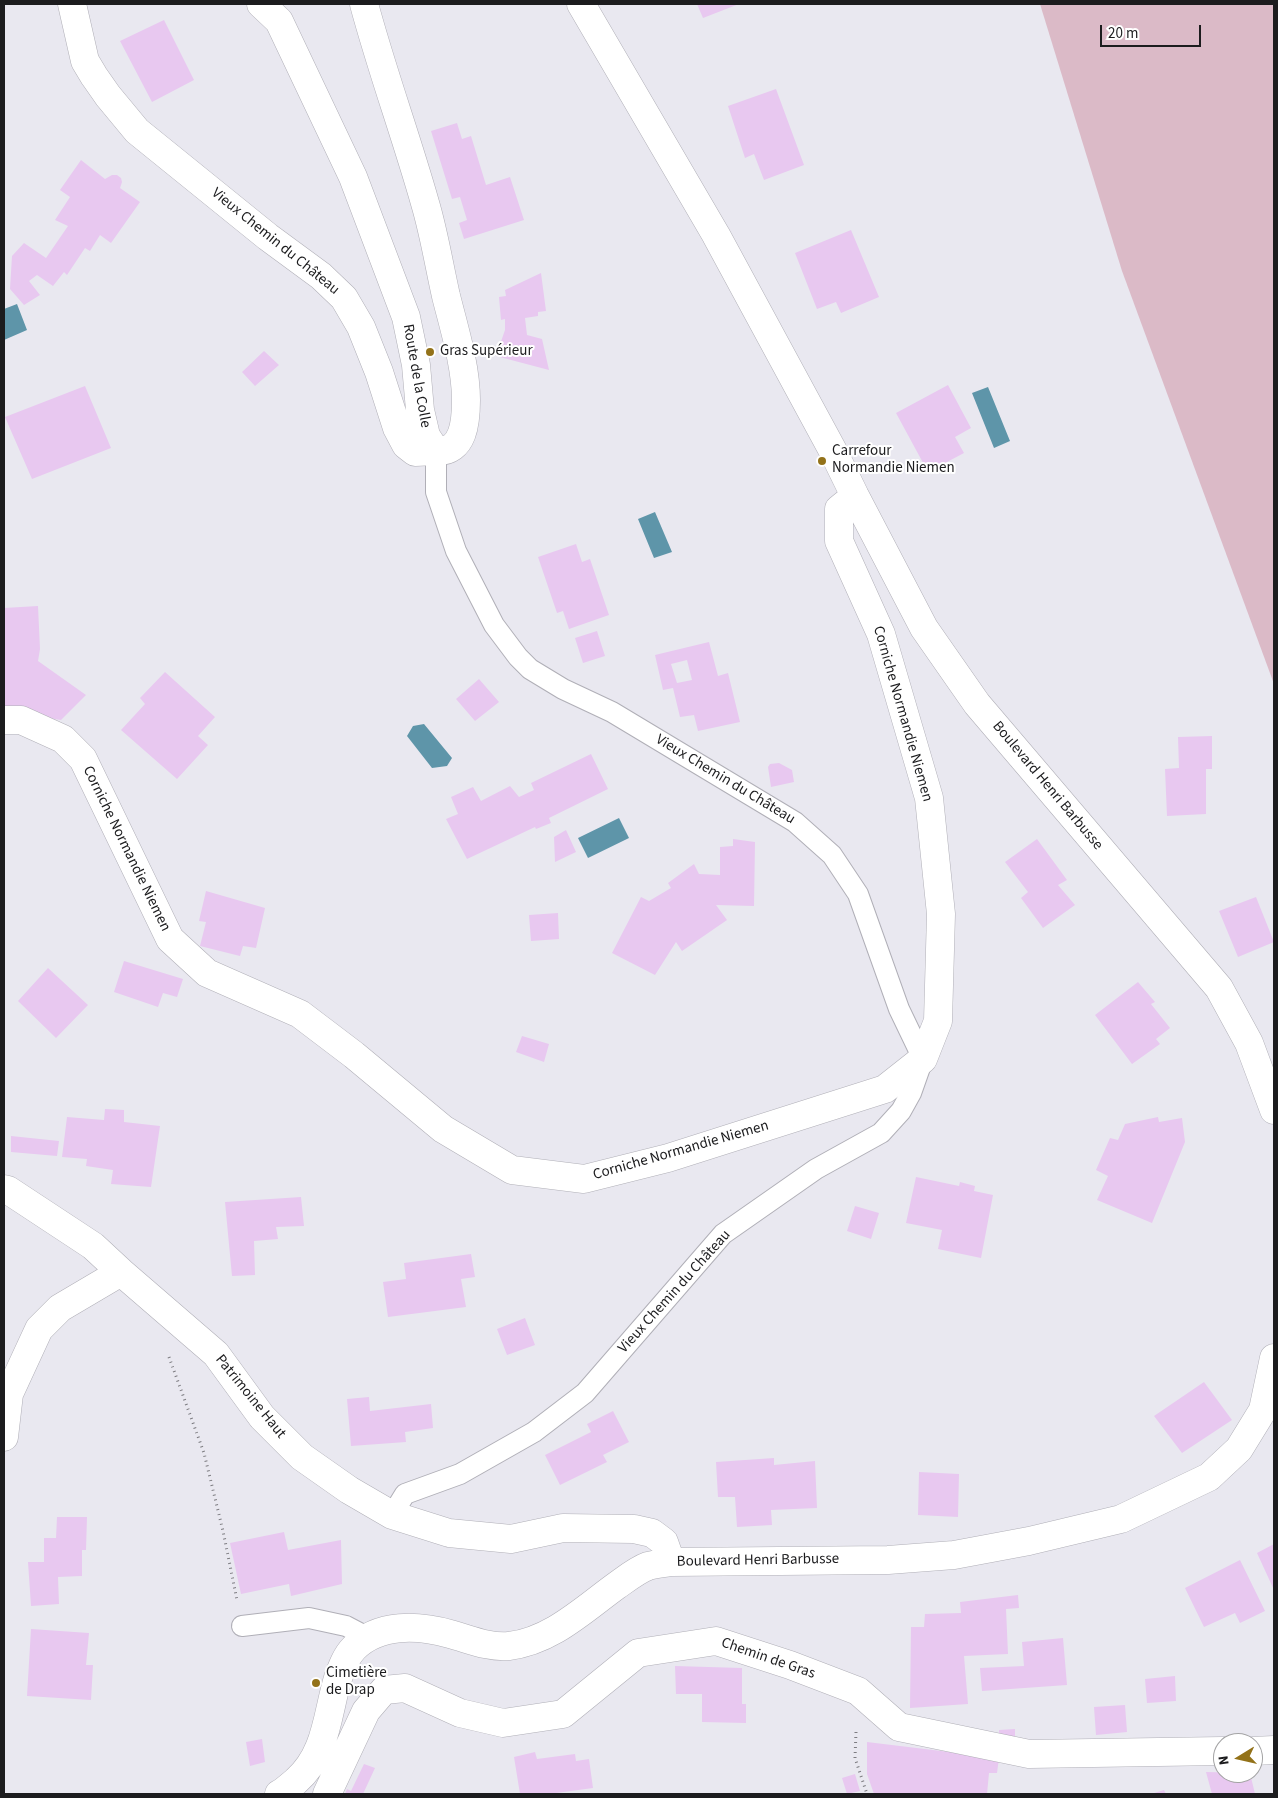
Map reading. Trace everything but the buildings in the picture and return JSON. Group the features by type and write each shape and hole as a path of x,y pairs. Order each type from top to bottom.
{"street":[{"name":"Vieux Chemin du Château","path":"72,4 86,61 94,76 114,103 137,131 268,237 321,276 344,298 361,327 379,372 397,428 406,445 415,452 436,451"},
{"name":"Route de la Colle","path":"261,4 279,21 356,187 406,317 416,365 420,410 426,436 436,451"},
{"path":"364,4 377,53 425,204 461,358 466,399 464,424 460,439 445,452 436,451"},
{"name":"Boulevard Henri Barbusse","path":"581,4 716,236 833,451 854,496 924,628 976,704 1219,988 1249,1044 1274,1110"},
{"name":"Corniche Normandie Niemen","path":"4,720 21,720 63,739 83,759 170,939 207,973 300,1014 354,1055 443,1129 512,1170 584,1179 668,1158 885,1090 923,1059 938,1021 941,914 928,798 881,634 839,541 839,509 854,496"},
{"name":"Patrimoine Haut","path":"4,1189 93,1246 216,1354 262,1417 302,1457 349,1490 392,1515 449,1533 511,1539 563,1528 634,1529 652,1533 664,1542 671,1562"},
{"path":"4,1438 9,1394 39,1329 60,1308 121,1272"},
{"name":"Boulevard Henri Barbusse","path":"282,1794 304,1774 316,1758 324,1737 342,1667 352,1649 367,1637 385,1630 413,1627 448,1633 482,1644 508,1646 550,1634 626,1579 648,1566 671,1562 888,1560 954,1554 1029,1541 1121,1519 1209,1477 1239,1449 1263,1410 1274,1358"},
{"name":"Chemin de Gras","path":"327,1794 366,1711 384,1690 405,1688 460,1713 503,1723 512,1722 563,1714 638,1653 716,1641 790,1664 858,1691 899,1727 1029,1754 1213,1751"}],"lane":[{"name":"Vieux Chemin du Château","path":"392,1515 405,1494 460,1474 534,1432 585,1393 723,1234 816,1169 881,1133 901,1110 911,1093 923,1059 899,1009 858,894 832,855 795,822 612,712 563,689 530,669 518,657 494,625 456,551 436,492 436,451"},
{"path":"242,1626 309,1618 346,1626 367,1637"}],"path":[{"path":"168,1355 204,1453 223,1531 242,1626"},
{"path":"858,1691 856,1758 867,1794"}],"shaded area":[{"path":"1040,4 1274,4 1274,684 1122,271"}],"water":[{"path":"17,304 27,330 4,340 4,309"},
{"path":"988,387 1010,441 994,448 972,393"},
{"path":"655,512 672,552 654,558 638,519"},
{"path":"424,724 452,758 447,766 432,768 407,736 413,726"},
{"path":"619,818 629,838 588,858 578,838"}],"place":[{"name":"Gras Supérieur","path":"430,352"},
{"name":"Carrefour Normandie Niemen","path":"822,461"},
{"name":"Cimetière de Drap","path":"316,1683"}]}
